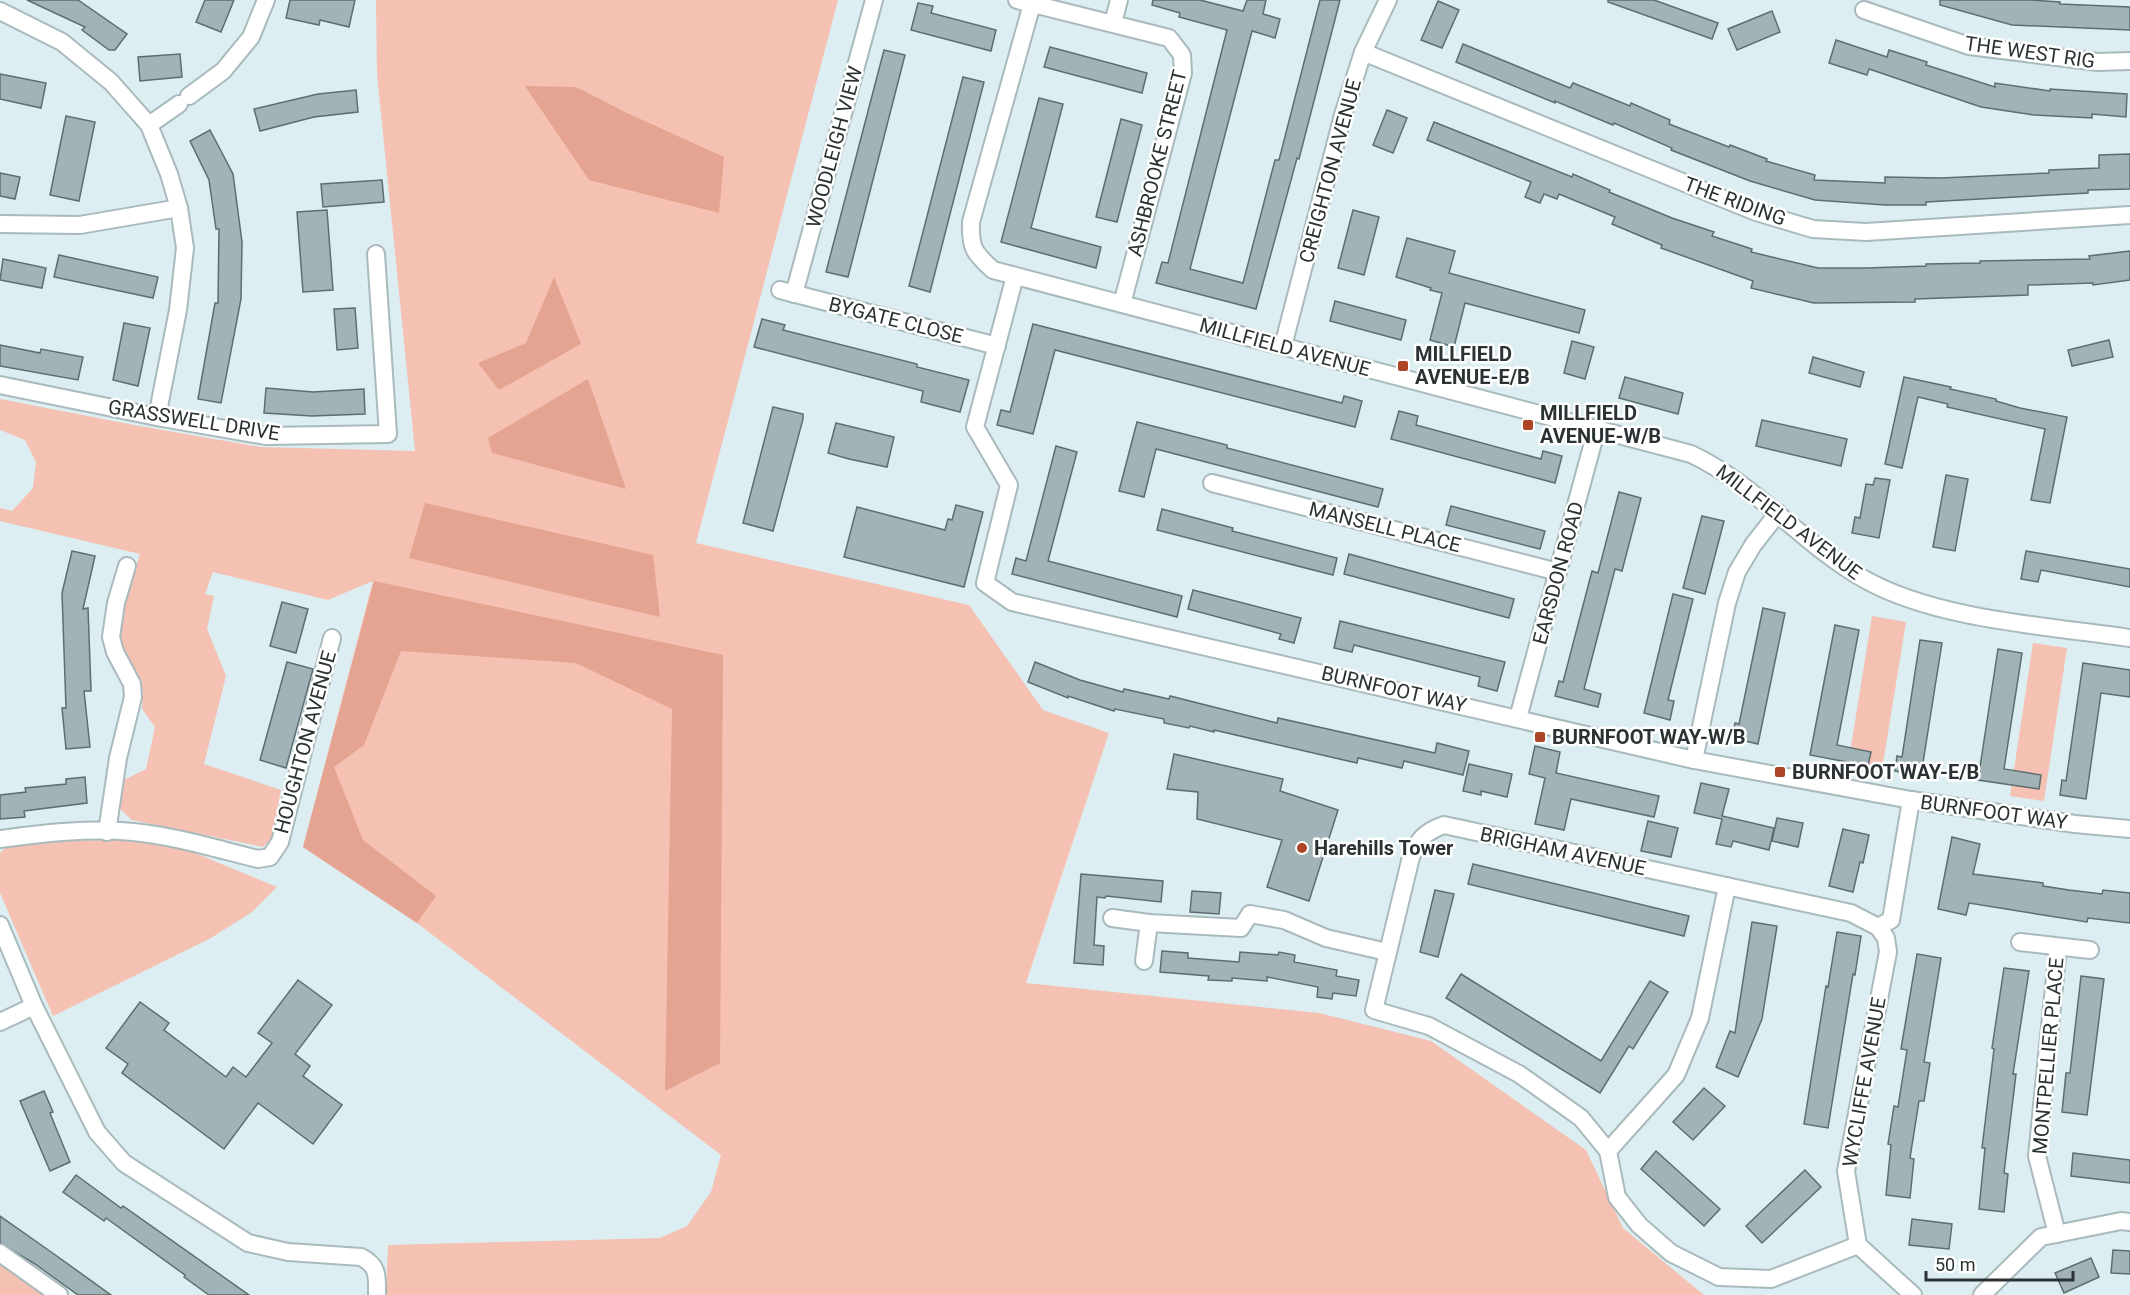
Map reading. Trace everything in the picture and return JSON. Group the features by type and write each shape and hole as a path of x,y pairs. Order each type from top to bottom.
{"street":[{"path":"149,125 223,71 251,37 266,0"},
{"name":"WOODLEIGH VIEW","path":"787,292 874,0"},
{"path":"1113,23 1119,0"},
{"name":"CREIGHTON AVENUE","path":"1283,346 1343,115 1363,52 1388,0"},
{"name":"ASHBROOKE STREET","path":"1024,2 1169,38 1182,55 1183,73 1122,304"},
{"name":"MILLFIELD AVENUE","path":"1024,2 971,222 970,241 979,257 993,270 1668,447 1708,462 1751,491 1821,551 1865,580 1915,601 1984,617 2130,638"},
{"name":"THE WEST RIG","path":"1864,10 1969,46 2098,62 2130,61"},
{"path":"0,11 62,42 111,82 149,125 169,174 179,208 185,248 178,310 157,417"},
{"name":"THE RIDING","path":"1363,52 1756,212 1813,229 1866,232 2130,215"},
{"path":"0,225 80,225 179,208"},
{"name":"GRASSWELL DRIVE","path":"0,386 266,436 388,434 376,254"},
{"name":"BURNFOOT WAY","path":"1015,276 975,428 1009,485 985,583 1012,602 1694,760 1911,800 2075,824 2130,829"},
{"name":"BYGATE CLOSE","path":"787,292 997,346"},
{"name":"EARSDON ROAD","path":"1518,718 1597,428"},
{"name":"MANSELL PLACE","path":"1212,483 1558,572"},
{"path":"1694,760 1727,603 1737,572 1753,544 1778,513"},
{"path":"107,832 118,758 133,697 132,684 115,652 111,637 116,603 127,566"},
{"name":"HOUGHTON AVENUE","path":"0,840 29,835 82,831 134,832 176,839 258,859 270,857 280,842 332,638"},
{"path":"1878,927 1891,920 1911,800"},
{"name":"BRIGHAM AVENUE","path":"1608,1151 1581,1118 1519,1074 1429,1026 1374,1010 1410,857 1416,843 1429,831 1444,825 1851,913 1878,927"},
{"path":"1727,886 1701,1018 1676,1075 1608,1151 1617,1197 1639,1225 1671,1253 1719,1277 1772,1279 1858,1245 1913,1295"},
{"path":"1112,918 1149,923 1241,928 1250,914 1284,920 1326,938 1387,952"},
{"path":"1144,961 1149,923"},
{"path":"0,925 34,1006 97,1132 124,1163 248,1243 288,1252 361,1257 368,1260 376,1270 377,1295"},
{"name":"WYCLIFFE AVENUE","path":"1858,1245 1846,1171 1888,952 1886,938 1878,927"},
{"name":"MONTPELLIER PLACE","path":"2020,942 2090,950"},
{"name":"MONTPELLIER PLACE","path":"2057,1234 2037,1156 2058,947"},
{"path":"0,1022 34,1006"},
{"path":"1982,1295 2041,1237 2121,1221 2130,1222"},
{"path":"0,1253 59,1295"}],"shaded area":[{"path":"376,0 838,0 696,543 969,605 1043,710 1109,733 1026,983 1319,1013 1431,1041 1586,1150 1623,1228 1704,1295 386,1295 388,1245 660,1238 687,1226 711,1192 721,1155 417,923 303,847 373,581 328,600 213,572 205,594 214,596 207,629 226,676 204,764 281,790 272,838 263,847 132,820 120,809 124,780 146,769 155,727 142,709 143,691 122,653 119,620 140,554 0,521 0,508 12,511 33,488 36,462 25,440 0,430 0,399 261,447 415,451 377,74"},
{"path":"525,86 576,87 724,157 719,213 589,180"},
{"path":"554,277 581,344 499,390 478,363 526,343"},
{"path":"588,379 626,489 492,453 488,438"},
{"path":"425,503 653,555 660,617 409,558"},
{"path":"374,581 723,655 720,1063 665,1091 672,709 576,663 401,651 364,745 334,767 363,840 436,896 417,923 303,847"},
{"path":"1872,616 1906,622 1882,770 1848,765"},
{"path":"2033,643 2067,648 2044,801 2010,796"},
{"path":"127,840 190,851 277,887 252,912 211,938 53,1016 0,893 0,853 5,848 61,841"},
{"path":"0,1260 49,1295 0,1295"}],"building":[{"path":"27,0 78,0 127,34 115,50 109,50 82,30 85,27"},
{"path":"205,0 234,0 221,32 196,22"},
{"path":"290,0 355,0 349,27 320,20 319,25 286,18"},
{"path":"1153,0 1200,0 1243,11 1247,0 1266,0 1263,14 1280,19 1275,38 1252,31 1190,269 1243,283 1275,160 1279,160 1320,0 1340,0 1299,159 1297,158 1256,309 1156,283 1162,262 1168,263 1227,30 1179,17 1180,13 1152,5"},
{"path":"1608,0 1654,0 1718,23 1712,39 1608,2"},
{"path":"1940,0 2031,0 2060,2 2060,4 2130,7 2130,30 2012,25 1940,5"},
{"path":"1438,1 1459,10 1442,48 1421,40"},
{"path":"918,3 933,6 931,13 996,30 991,51 911,30"},
{"path":"1772,11 1780,32 1737,50 1728,29"},
{"path":"1836,40 1887,57 1889,50 1927,62 1926,65 1995,87 1995,83 2050,91 2050,89 2127,94 2126,117 2092,114 2092,118 2034,115 1981,107 1869,69 1867,75 1829,63"},
{"path":"1463,44 1570,88 1573,83 1630,106 1631,103 1670,120 1669,124 1767,159 1766,161 1815,175 1814,180 1885,183 1885,177 1941,178 2049,173 2049,170 2099,168 2099,155 2130,154 2130,189 1926,202 1926,205 1885,205 1815,200 1750,181 1671,150 1672,148 1614,123 1613,125 1555,101 1555,103 1456,62"},
{"path":"1050,47 1147,73 1142,93 1044,67"},
{"path":"884,50 905,55 848,277 826,272"},
{"path":"180,54 182,77 140,81 138,57"},
{"path":"0,74 46,83 41,108 0,99"},
{"path":"963,77 984,82 930,292 909,286"},
{"path":"356,90 358,112 314,117 260,131 254,109 318,94"},
{"path":"1039,98 1063,104 1031,228 1101,247 1096,268 1001,242"},
{"path":"1387,110 1407,118 1393,153 1373,145"},
{"path":"66,116 95,122 79,201 50,195"},
{"path":"1121,119 1142,125 1117,222 1096,217"},
{"path":"1434,122 1572,177 1573,174 1610,190 1609,192 1672,218 1714,232 1712,236 1752,249 1751,252 1818,268 2090,259 2089,256 2130,251 2130,280 2093,285 2093,283 2028,285 2028,295 1915,299 1915,302 1814,303 1751,288 1753,281 1661,248 1662,245 1612,224 1615,217 1559,194 1557,199 1544,194 1540,203 1525,197 1531,182 1427,140"},
{"path":"210,130 233,174 242,242 241,299 221,403 198,399 215,303 218,303 219,229 216,229 209,180 190,141"},
{"path":"0,173 20,177 15,199 0,196"},
{"path":"382,180 384,202 323,207 321,184"},
{"path":"327,210 333,290 303,292 297,212"},
{"path":"1353,210 1379,217 1364,275 1338,268"},
{"path":"1407,238 1455,251 1449,273 1585,310 1579,333 1465,303 1454,347 1430,340 1442,293 1396,277"},
{"path":"59,255 158,277 153,298 54,277"},
{"path":"3,259 46,268 42,288 0,280"},
{"path":"1335,301 1406,320 1401,340 1330,321"},
{"path":"355,308 358,348 337,350 334,309"},
{"path":"762,319 785,325 783,330 917,364 917,367 969,380 960,412 921,402 923,391 754,347"},
{"path":"124,323 150,328 138,386 113,380"},
{"path":"1033,324 1342,403 1344,396 1362,401 1355,427 1055,350 1033,434 997,425 1001,410 1010,412"},
{"path":"2109,340 2113,357 2072,366 2068,350"},
{"path":"1572,341 1594,347 1585,379 1564,373"},
{"path":"0,345 40,353 41,349 83,357 78,380 0,366"},
{"path":"1813,357 1864,372 1860,387 1809,373"},
{"path":"1625,377 1683,393 1678,414 1619,398"},
{"path":"1904,377 1996,399 1996,401 2020,408 2067,417 2050,503 2031,500 2045,429 1947,407 1948,404 1918,397 1902,468 1885,464"},
{"path":"266,388 313,392 364,389 365,414 312,416 264,413"},
{"path":"773,407 803,414 803,419 773,531 743,523"},
{"path":"1399,411 1418,416 1416,425 1541,459 1543,451 1562,456 1555,483 1391,439"},
{"path":"1762,420 1847,439 1841,466 1756,446"},
{"path":"1137,422 1383,489 1378,507 1156,449 1144,497 1119,491"},
{"path":"836,423 894,437 887,467 828,453"},
{"path":"1056,446 1077,452 1048,561 1182,596 1177,617 1012,574 1016,558 1026,561"},
{"path":"1946,475 1968,479 1955,551 1933,547"},
{"path":"1875,478 1890,480 1879,538 1852,533 1855,517 1860,518 1866,484 1873,485"},
{"path":"1619,492 1641,498 1622,571 1615,569 1584,689 1601,694 1598,707 1555,696 1559,681 1563,682 1592,571 1598,573"},
{"path":"956,505 983,512 964,587 844,557 857,507 945,530 948,519 952,520"},
{"path":"1451,506 1545,531 1540,549 1446,525"},
{"path":"1162,509 1233,528 1232,531 1337,558 1333,575 1157,530"},
{"path":"1702,516 1724,521 1705,594 1683,588"},
{"path":"72,551 95,556 83,609 88,608 91,691 84,691 90,747 66,749 62,708 66,708 62,593"},
{"path":"2026,551 2130,569 2130,587 2041,570 2038,582 2021,579"},
{"path":"1349,554 1514,599 1509,618 1344,574"},
{"path":"1193,590 1301,618 1294,643 1279,639 1281,634 1188,609"},
{"path":"1673,594 1693,599 1668,700 1674,701 1670,720 1644,713"},
{"path":"282,602 308,609 296,653 270,646"},
{"path":"1763,608 1785,613 1758,744 1732,738 1735,723 1739,724"},
{"path":"1340,621 1505,662 1497,691 1478,686 1480,677 1354,645 1352,652 1334,648"},
{"path":"1835,625 1859,630 1837,745 1871,752 1868,766 1810,755"},
{"path":"1920,640 1942,643 1921,775 1895,771 1897,756 1902,757"},
{"path":"1998,649 2022,653 2004,769 2041,775 2039,789 1978,780"},
{"path":"287,662 313,669 286,768 260,760"},
{"path":"1035,662 1080,680 1123,692 1124,689 1169,699 1170,696 1277,723 1278,718 1435,753 1437,743 1469,751 1463,775 1404,761 1402,768 1358,758 1357,763 1214,730 1214,732 1164,723 1164,719 1115,709 1114,711 1068,696 1068,698 1028,682"},
{"path":"2083,663 2130,670 2130,697 2101,693 2086,799 2060,795 2062,780 2066,781"},
{"path":"1535,746 1560,752 1556,773 1659,796 1654,817 1571,799 1564,830 1535,824 1545,778 1529,774"},
{"path":"1174,754 1283,779 1280,791 1338,810 1309,901 1267,887 1282,840 1197,819 1198,792 1167,789"},
{"path":"1469,764 1512,774 1507,797 1481,791 1481,795 1463,791"},
{"path":"85,777 87,803 24,811 25,817 0,819 0,795 26,792 25,788 66,784 66,779"},
{"path":"1701,783 1729,789 1722,816 1774,828 1769,850 1733,841 1731,847 1716,844 1722,819 1694,813"},
{"path":"1777,818 1803,823 1798,847 1772,841"},
{"path":"1648,821 1678,828 1671,857 1641,851"},
{"path":"1843,829 1869,835 1853,892 1829,886"},
{"path":"1952,837 1980,844 1973,874 2043,883 2043,886 2102,894 2103,890 2130,893 2130,923 2088,918 2087,922 1969,903 1966,915 1938,909"},
{"path":"1473,864 1689,916 1684,936 1468,884"},
{"path":"1081,874 1163,881 1161,902 1097,897 1094,945 1104,946 1103,965 1074,963"},
{"path":"1435,890 1454,894 1438,957 1420,952"},
{"path":"1192,891 1221,893 1219,914 1190,912"},
{"path":"1752,922 1777,926 1762,1019 1738,1077 1716,1067 1730,1031 1735,1033"},
{"path":"1837,932 1861,936 1828,1128 1804,1124"},
{"path":"1162,951 1188,953 1188,958 1239,962 1240,952 1278,955 1279,952 1295,955 1294,962 1337,970 1336,976 1359,980 1356,996 1333,993 1332,999 1317,997 1318,987 1267,977 1267,981 1232,978 1232,981 1208,980 1209,976 1160,972"},
{"path":"1917,954 1941,958 1924,1062 1930,1063 1924,1101 1919,1101 1910,1158 1914,1159 1910,1198 1886,1195 1891,1145 1888,1144 1894,1106 1898,1107 1907,1050 1901,1049"},
{"path":"2004,968 2029,971 2013,1074 2016,1074 2004,1173 2008,1174 2004,1212 1979,1209 1985,1148 1982,1148 1994,1049 1992,1048"},
{"path":"1461,974 1601,1061 1650,981 1668,992 1633,1049 1629,1046 1600,1093 1446,998"},
{"path":"2081,976 2104,979 2087,1115 2062,1112 2066,1073 2070,1073"},
{"path":"298,980 332,1005 295,1054 310,1066 303,1076 342,1105 313,1144 258,1103 224,1149 122,1073 128,1064 106,1048 140,1002 169,1023 164,1030 226,1077 233,1067 246,1077 272,1043 258,1033"},
{"path":"1704,1088 1725,1106 1693,1140 1673,1122"},
{"path":"44,1091 53,1112 50,1113 70,1162 50,1171 20,1101"},
{"path":"1656,1151 1720,1209 1704,1226 1641,1169"},
{"path":"2073,1153 2130,1160 2130,1183 2071,1176"},
{"path":"1805,1170 1821,1187 1762,1243 1746,1226"},
{"path":"76,1175 249,1295 209,1295 106,1218 104,1221 63,1192"},
{"path":"0,1216 111,1295 78,1295 35,1264 0,1243"},
{"path":"1912,1219 1952,1224 1949,1249 1909,1245"},
{"path":"2113,1250 2130,1251 2130,1274 2111,1273"},
{"path":"2091,1258 2099,1277 2064,1293 2055,1273"}],"place":[{"name":"MILLFIELD AVENUE-E/B","path":"1403,366"},
{"name":"MILLFIELD AVENUE-W/B","path":"1528,425"},
{"name":"BURNFOOT WAY-W/B","path":"1540,737"},
{"name":"BURNFOOT WAY-E/B","path":"1780,772"},
{"name":"Harehills Tower","path":"1302,848"}]}
